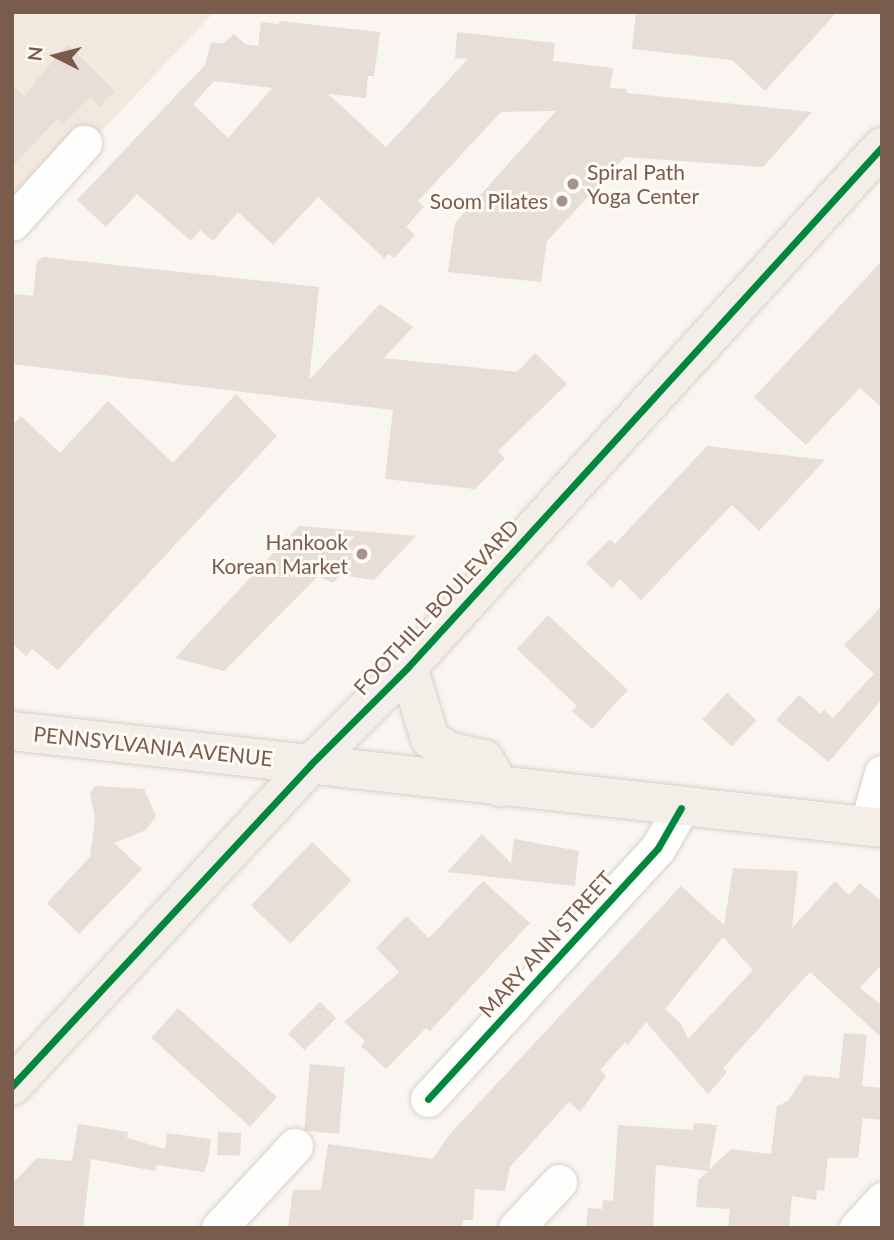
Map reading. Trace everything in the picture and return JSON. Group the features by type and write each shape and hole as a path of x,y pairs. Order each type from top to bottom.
{"main road":[{"name":"FOOTHILL BOULEVARD","path":"12,1086 311,764 408,667 882,147"},
{"path":"408,667 430,739 449,751 484,760 502,787"},
{"name":"PENNSYLVANIA AVENUE","path":"12,731 681,808 874,827"}],"street":[{"path":"12,223 84,143"},
{"path":"874,827 882,773"},
{"name":"MARY ANN STREET","path":"429,1099 657,848 681,808"},
{"path":"219,1228 295,1146"},
{"path":"516,1228 559,1182"},
{"path":"857,1228 882,1200"}],"shaded area":[{"path":"12,12 214,12 12,226"}],"building":[{"path":"636,12 837,12 765,91 732,60 632,49"},
{"path":"279,21 380,32 374,76 368,76 366,98 328,94 386,147 468,59 455,58 457,32 555,43 553,61 613,68 610,88 627,89 627,93 812,112 763,167 625,157 547,241 541,282 448,272 455,223 556,111 501,112 418,201 424,207 406,227 415,235 394,258 389,254 384,258 318,197 273,245 238,212 213,241 200,230 191,241 137,194 106,227 77,200 205,65 211,42 222,44 234,34 245,44 258,46 261,22 279,24","holes":["214,81 272,88 228,138 193,104"]},
{"path":"67,44 115,91 99,107 90,97 63,124 57,119 12,167 12,85 24,96"},
{"path":"43,257 319,287 309,380 380,304 413,327 384,358 517,372 535,353 567,384 498,451 505,458 475,489 385,479 393,410 12,364 12,294 33,296 37,261"},
{"path":"882,261 882,408 860,388 806,445 754,397"},
{"path":"236,394 277,436 58,670 32,649 26,656 12,643 12,425 21,416 60,453 108,401 173,463"},
{"path":"707,446 825,460 759,531 732,505 641,600 620,579 612,588 586,563 610,539 615,544"},
{"path":"299,526 416,536 374,580 340,575 333,583 318,576 224,671 175,658"},
{"path":"882,606 882,699 829,762 776,720 799,695 821,714 824,710 833,718 874,674 844,645"},
{"path":"548,615 628,690 592,729 572,711 577,706 517,649"},
{"path":"727,693 756,720 732,747 702,719"},
{"path":"95,786 144,789 156,816 146,830 114,843 142,869 79,934 47,903 90,857 95,818 90,793"},
{"path":"482,834 511,863 514,839 579,851 575,886 447,872"},
{"path":"312,842 352,880 290,944 251,905"},
{"path":"733,868 798,871 792,928 835,881 849,895 860,883 882,902 882,964 860,988 882,1006 882,1038 810,972 723,1068 727,1072 708,1094 646,1022 628,1045 625,1042 600,1070 606,1076 580,1112 569,1102 510,1167 505,1191 475,1189 473,1220 463,1220 462,1228 288,1228 293,1190 321,1190 328,1144 433,1159 448,1136 681,886 724,925","holes":["723,937 753,970 688,1039 681,1024 665,1009"]},
{"path":"483,881 530,923 430,1031 426,1028 386,1069 361,1046 365,1041 344,1022 399,972 376,948 406,916 429,938"},
{"path":"320,1002 336,1018 304,1050 288,1034"},
{"path":"178,1008 277,1097 250,1127 151,1038"},
{"path":"844,1033 867,1035 862,1086 882,1088 882,1120 863,1118 858,1158 828,1158 824,1191 817,1190 816,1200 792,1196 789,1228 728,1228 730,1209 696,1207 698,1180 709,1171 656,1165 653,1228 586,1228 588,1208 602,1209 603,1200 613,1201 618,1125 693,1130 694,1123 717,1125 709,1170 731,1149 771,1154 777,1106 788,1101 805,1075 839,1078"},
{"path":"310,1064 345,1067 339,1134 304,1131"},
{"path":"78,1124 128,1132 127,1138 165,1149 167,1133 211,1139 208,1161 204,1172 156,1165 155,1171 91,1159 83,1228 12,1228 12,1184 37,1158 72,1161"},
{"path":"218,1132 241,1133 240,1156 217,1155"}],"cycle path":[{"path":"12,1086 311,764 408,667 882,147"},
{"path":"428,1099 658,848 681,808"}],"place":[{"name":"Spiral Path Yoga Center","path":"573,184"},
{"name":"Soom Pilates","path":"562,201"},
{"name":"Hankook Korean Market","path":"362,554"}]}
